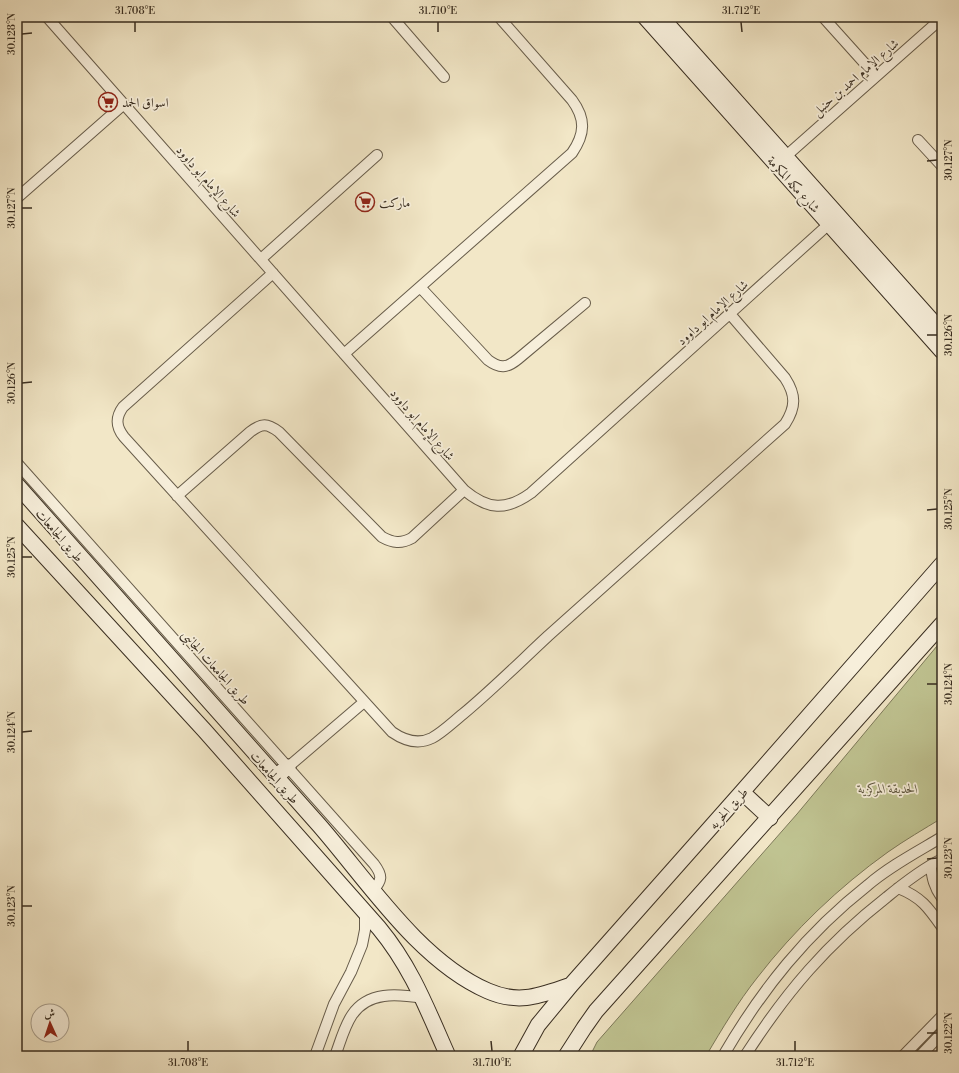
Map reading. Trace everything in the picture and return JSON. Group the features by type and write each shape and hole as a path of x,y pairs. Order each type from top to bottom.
{"main road":[{"name":"شارع مكه المكرمة","path":"645,17 703,73 785,157 942,332"},
{"name":"شارع مكه المكرمة","path":"661,17 703,73 829,224 942,351"},
{"name":"طريق الجامعات","path":"17,485 320,826 372,891 418,941 443,962 471,982 504,997 522,998 538,996 571,985"},
{"name":"طريق الجامعات","path":"17,526 205,731 305,843 393,946 423,998 448,1056"},
{"name":"طريق الحريه","path":"521,1056 538,1025 571,985 942,564"},
{"path":"566,1056 596,1011 942,624"},
{"path":"275,777 288,766"},
{"path":"742,792 770,818"},
{"path":"361,908 372,891"}],"street":[{"name":"شارع الإمام ابو داوود","path":"47,17 464,490 476,500 490,505 505,506 519,502 531,493 829,224"},
{"path":"392,17 444,77"},
{"path":"344,354 572,153 579,144 582,132 582,121 579,109 499,17"},
{"path":"823,17 876,76"},
{"name":"شارع الإمام احمد بن حنبل","path":"785,157 942,18"},
{"path":"17,198 124,104"},
{"path":"918,140 942,166"},
{"path":"261,259 377,154"},
{"path":"273,273 123,407 119,412 117,419 118,426 120,432 177,496 364,702 392,732 401,739 412,742 422,741 441,731 474,705 592,596 785,424 791,415 793,406 793,396 790,386 785,378 730,314"},
{"path":"420,287 488,360 494,364 502,366 510,365 514,362 584,303"},
{"path":"177,496 256,427 265,424 272,426 279,432 382,537 389,541 397,543 405,542 412,538 464,490"},
{"name":"طريق الجامعات الجانبى","path":"17,463 378,869 381,878 379,884 372,891"},
{"path":"288,766 364,702"},
{"path":"723,1056 771,982 801,946 833,913 869,884 910,856 942,837"},
{"path":"745,1056 771,1016 804,974 827,949 898,888 931,864 942,859"},
{"path":"931,864 932,879 942,898"},
{"path":"898,888 911,893 922,901 942,926"},
{"path":"315,1056 334,1004 362,946 365,930 361,908"},
{"path":"334,1056 352,1015 360,1006 370,999 381,995 398,995 423,998"},
{"path":"903,1056 942,1016"},
{"path":"920,1056 942,1033"}],"green space":[{"name":"الحديقة المركزية","path":"942,640 942,818 901,843 870,865 818,910 802,926 771,960 750,987 730,1016 706,1056 590,1056 597,1042 797,814"}],"place":[{"name":"اسواق الحمد","path":"108,102"},
{"name":"ماركت","path":"365,202"}]}
